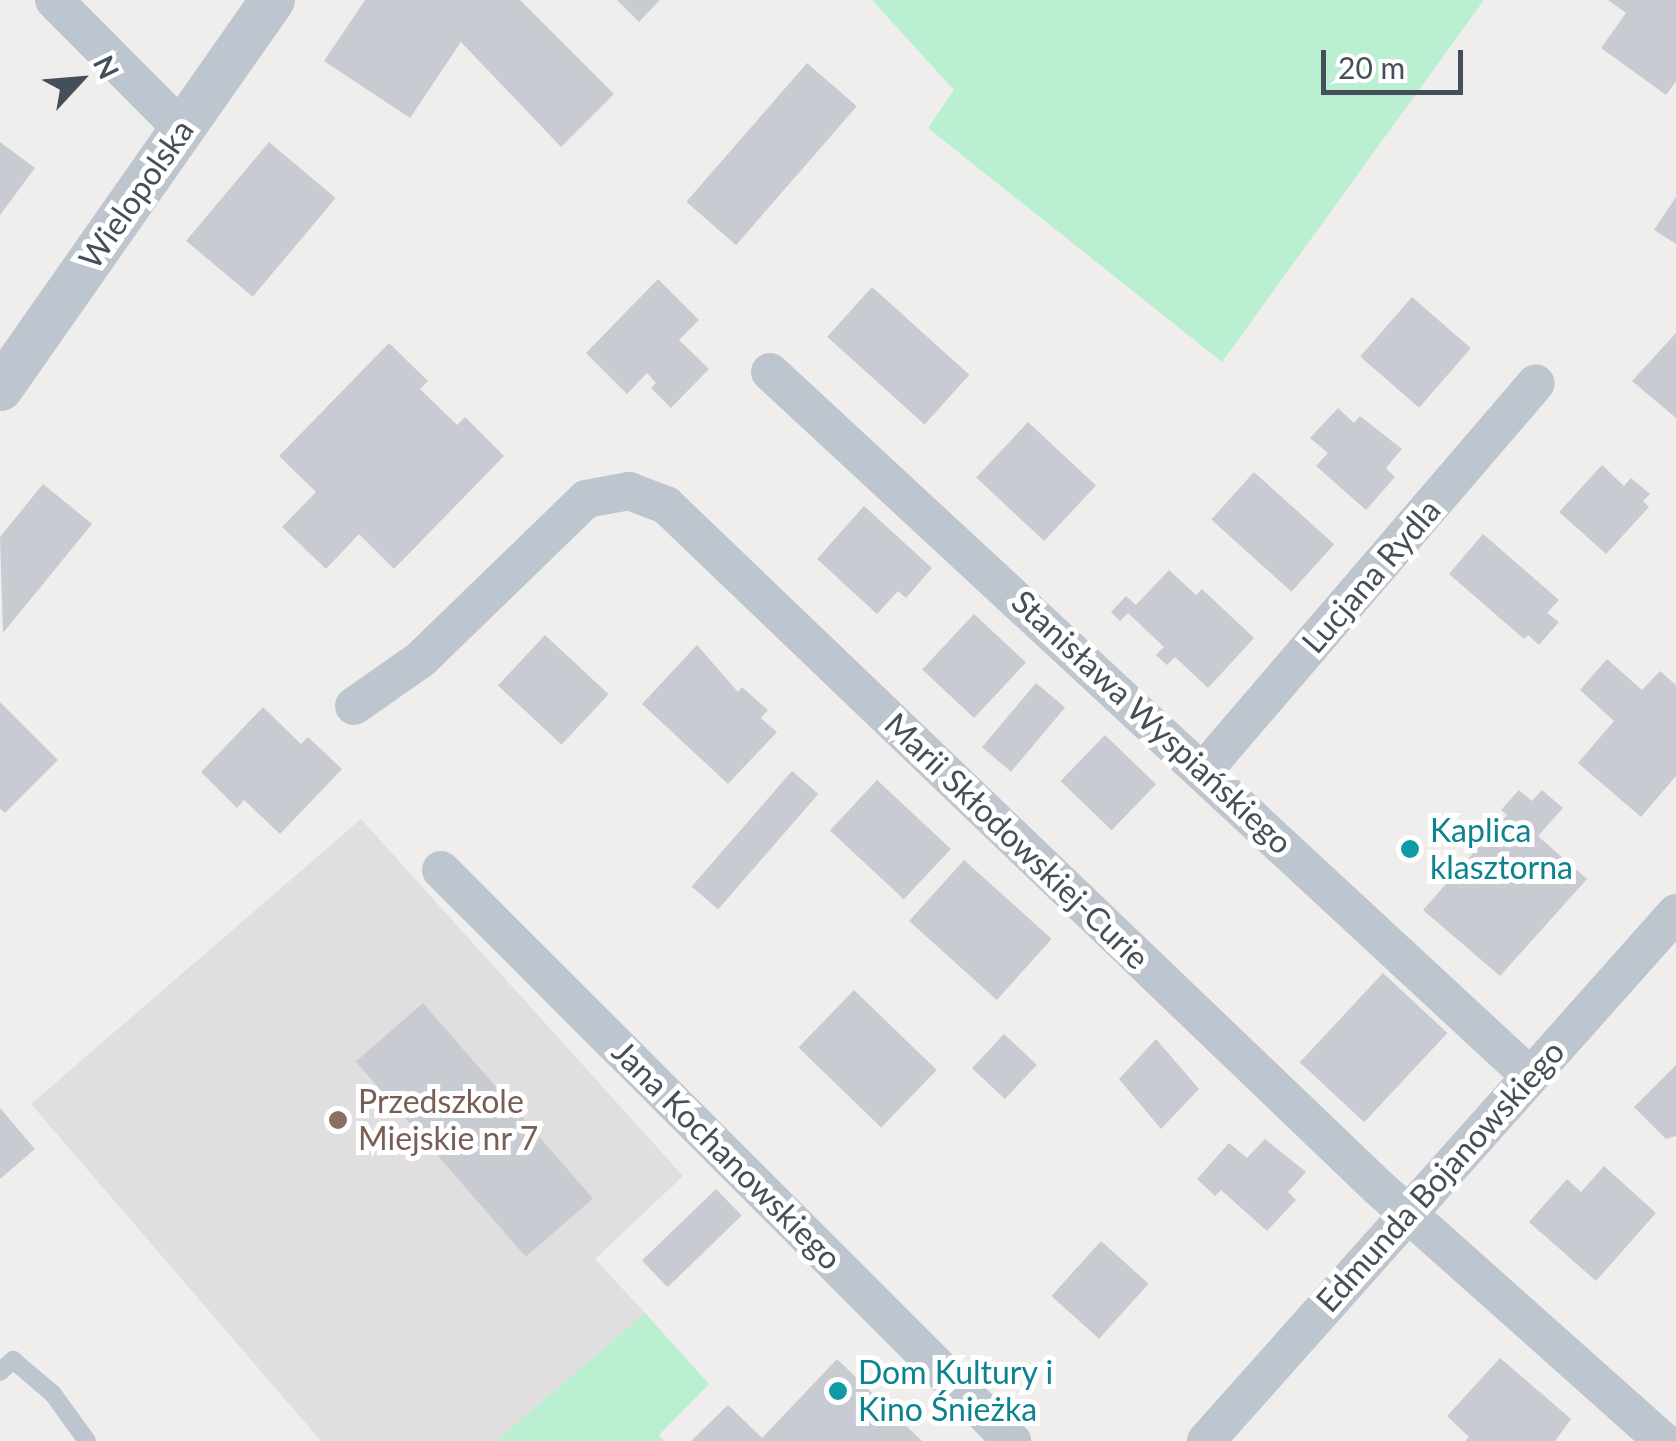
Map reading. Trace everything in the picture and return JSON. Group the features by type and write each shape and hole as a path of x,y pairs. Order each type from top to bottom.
{"street":[{"path":"54,0 182,129"},
{"name":"Wielopolska","path":"0,388 272,0"},
{"name":"Stanisława Wyspiańskiego","path":"770,372 1206,768 1530,1076"},
{"name":"Lucjana Rydla","path":"1206,768 1536,383"},
{"name":"Marii Skłodowskiej-Curie","path":"354,706 421,659 586,499 629,490 666,505 1407,1212 1663,1441"},
{"name":"Jana Kochanowskiego","path":"441,870 1012,1441"},
{"name":"Edmunda Bojanowskiego","path":"1206,1441 1676,913"}],"lane":[{"path":"0,1372 13,1360 52,1394 87,1441"}],"shaded area":[{"name":"Przedszkole Miejskie nr 7","path":"361,819 683,1176 595,1259 645,1313 496,1441 321,1441 31,1104"}],"green space":[{"path":"872,0 1484,0 1222,362 928,128 954,90"},
{"path":"645,1313 709,1384 659,1435 664,1441 496,1441"}],"building":[{"path":"365,0 520,0 614,94 561,147 461,42 410,118 324,61"},
{"path":"617,0 660,0 639,22"},
{"path":"1608,0 1676,0 1676,81 1666,95 1601,48 1626,13"},
{"path":"807,63 857,106 736,245 686,202"},
{"path":"0,142 35,168 0,215"},
{"path":"269,142 336,198 253,297 186,241"},
{"path":"1676,197 1676,244 1654,230"},
{"path":"658,279 699,320 679,340 709,369 671,408 651,388 656,383 647,373 627,394 586,353"},
{"path":"872,287 969,375 925,424 827,337"},
{"path":"1412,297 1471,348 1419,408 1360,357"},
{"path":"1676,333 1676,418 1632,381"},
{"path":"389,343 428,381 420,389 457,425 465,417 504,456 394,569 359,534 326,569 282,527 316,492 279,456"},
{"path":"1338,408 1354,423 1360,416 1402,449 1386,468 1395,477 1366,510 1316,466 1328,453 1310,438"},
{"path":"1028,422 1096,485 1044,541 976,478"},
{"path":"1602,465 1624,486 1631,478 1650,494 1643,501 1649,507 1606,554 1559,512"},
{"path":"1254,472 1334,544 1291,592 1211,520"},
{"path":"43,484 92,524 3,633 0,537"},
{"path":"864,506 932,568 906,598 898,591 877,614 817,559"},
{"path":"1483,534 1559,600 1547,613 1559,622 1539,645 1528,635 1524,639 1449,574"},
{"path":"1169,570 1196,595 1202,589 1254,638 1208,688 1175,657 1167,665 1156,655 1164,647 1128,613 1120,621 1111,612 1126,596 1136,605"},
{"path":"974,614 1026,662 974,718 922,670"},
{"path":"545,635 609,694 562,745 498,685"},
{"path":"697,645 738,692 742,687 768,710 761,718 777,732 728,784 642,704"},
{"path":"1607,659 1642,690 1660,671 1676,685 1676,776 1641,817 1578,763 1614,721 1580,690"},
{"path":"1036,683 1065,707 1011,772 982,747"},
{"path":"0,702 58,760 5,813 0,809"},
{"path":"263,707 301,744 308,737 342,769 280,834 244,800 237,808 201,772"},
{"path":"1105,735 1156,784 1112,830 1061,781"},
{"path":"792,771 818,794 718,909 692,886"},
{"path":"877,780 951,849 904,899 830,830"},
{"path":"1519,790 1532,801 1542,790 1563,808 1538,836 1587,879 1500,976 1423,910 1507,815 1501,810"},
{"path":"964,860 1052,939 997,1000 909,921"},
{"path":"1383,973 1447,1033 1364,1122 1300,1062"},
{"path":"854,990 937,1070 881,1127 798,1048"},
{"path":"423,1003 593,1198 526,1257 356,1061"},
{"path":"1004,1034 1037,1065 1005,1099 972,1068"},
{"path":"1156,1039 1199,1089 1161,1129 1119,1079"},
{"path":"1676,1065 1676,1136 1666,1139 1634,1107"},
{"path":"0,1108 35,1149 0,1179"},
{"path":"1265,1139 1306,1172 1288,1192 1296,1200 1267,1231 1221,1190 1215,1196 1197,1179 1229,1143 1247,1158"},
{"path":"1604,1166 1656,1213 1596,1281 1529,1222 1567,1179 1581,1192"},
{"path":"716,1189 742,1216 668,1287 642,1261"},
{"path":"1101,1241 1149,1284 1099,1339 1051,1296"},
{"path":"1500,1358 1571,1419 1555,1441 1465,1441 1469,1437 1447,1416"},
{"name":"Dom Kultury i Kino Śnieżka","path":"837,1359 922,1441 691,1441 728,1405 762,1438"}],"place":[{"name":"Kaplica klasztorna","path":"1410,849"},
{"name":"Przedszkole Miejskie nr 7","path":"338,1120"},
{"name":"Dom Kultury i Kino Śnieżka","path":"838,1391"}]}
